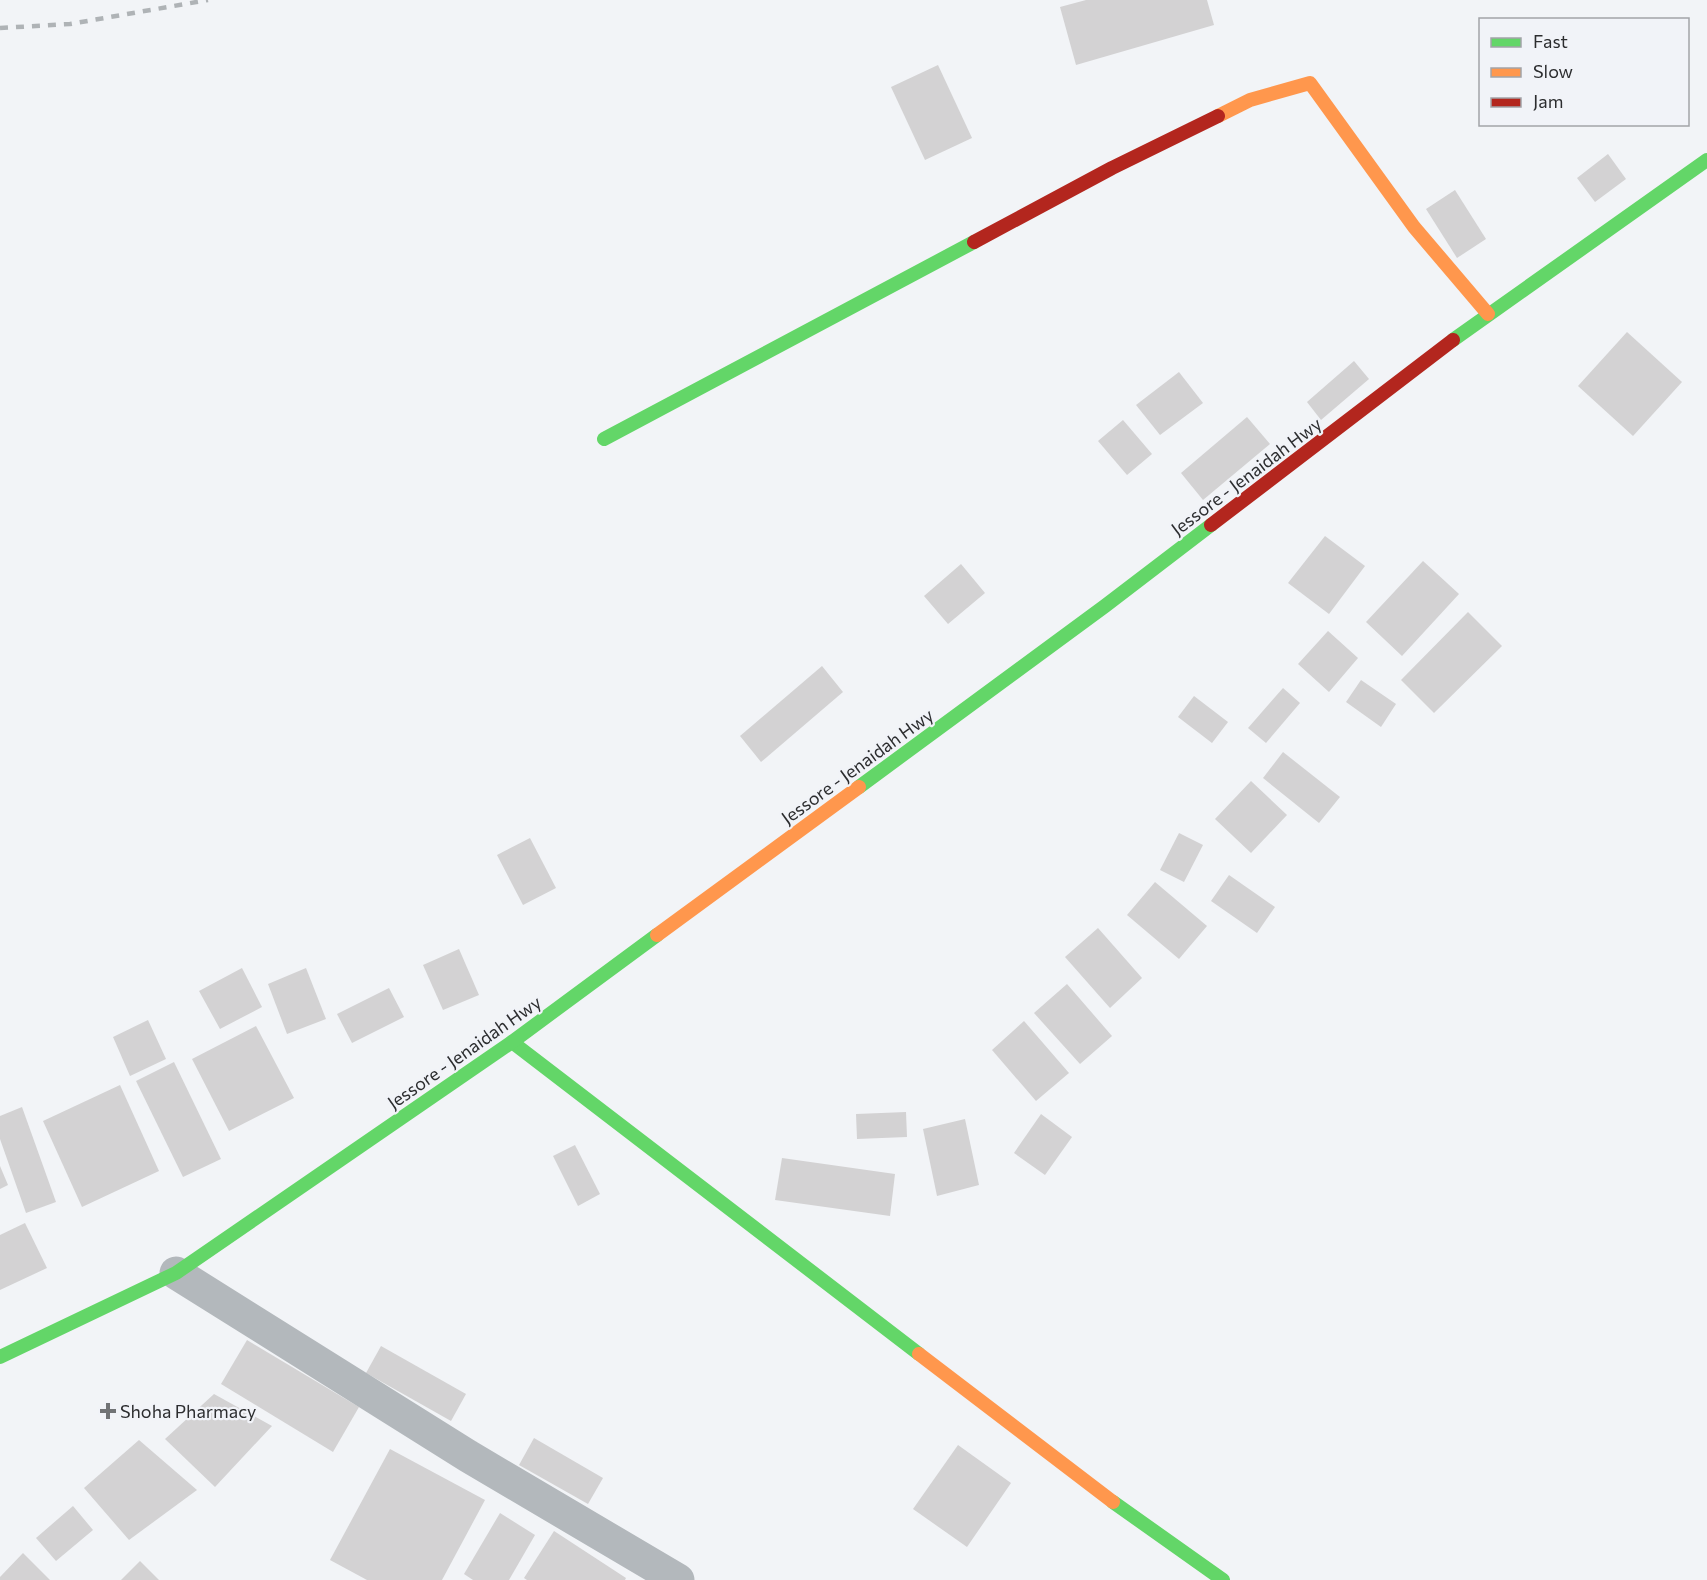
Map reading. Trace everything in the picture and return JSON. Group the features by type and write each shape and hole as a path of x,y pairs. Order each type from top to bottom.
{"main road":[{"path":"604,439 1112,168 1250,100 1310,83 1414,227 1488,314"},
{"name":"Jessore - Jenaidah Hwy","path":"0,1357 176,1273 512,1042 1105,606 1488,314 1707,160"},
{"path":"512,1042 1118,1506 1223,1580"}],"street":[{"path":"176,1273 468,1456 678,1580"}],"building":[{"path":"1086,0 1207,0 1214,25 1076,65 1060,7"},
{"path":"938,65 972,138 925,160 891,87"},
{"path":"1608,154 1626,179 1595,202 1577,178"},
{"path":"1455,190 1486,239 1457,258 1426,209"},
{"path":"1627,332 1682,382 1633,436 1578,386"},
{"path":"1354,361 1369,379 1321,420 1307,402"},
{"path":"1179,372 1203,403 1160,435 1136,405"},
{"path":"1247,417 1270,444 1203,500 1181,473"},
{"path":"1123,420 1152,454 1127,475 1098,441"},
{"path":"1325,536 1365,566 1329,614 1288,583"},
{"path":"1423,561 1459,594 1402,656 1366,622"},
{"path":"961,564 985,593 948,624 924,596"},
{"path":"1468,612 1502,646 1434,713 1401,680"},
{"path":"1328,631 1358,658 1329,692 1298,664"},
{"path":"822,666 843,692 761,762 740,736"},
{"path":"1361,680 1396,704 1381,727 1346,702"},
{"path":"1283,688 1300,703 1266,743 1248,728"},
{"path":"1194,696 1228,722 1212,743 1178,717"},
{"path":"1283,752 1340,797 1319,823 1263,778"},
{"path":"1251,781 1287,815 1251,853 1215,819"},
{"path":"1179,833 1203,845 1184,882 1160,870"},
{"path":"530,838 556,888 523,905 497,855"},
{"path":"1229,875 1275,907 1257,933 1211,901"},
{"path":"1155,882 1207,926 1179,959 1127,915"},
{"path":"1098,928 1142,978 1110,1008 1065,957"},
{"path":"459,949 479,995 443,1010 423,965"},
{"path":"242,968 262,1007 220,1029 199,991"},
{"path":"306,968 326,1019 287,1034 268,984"},
{"path":"1067,984 1112,1036 1080,1064 1034,1013"},
{"path":"389,988 404,1017 352,1043 337,1014"},
{"path":"148,1020 166,1059 130,1076 113,1037"},
{"path":"1024,1021 1069,1073 1036,1101 992,1050"},
{"path":"256,1026 294,1098 229,1131 192,1059"},
{"path":"174,1062 221,1159 183,1177 136,1081"},
{"path":"120,1085 159,1171 82,1207 43,1121"},
{"path":"22,1107 56,1202 26,1213 0,1139 0,1116"},
{"path":"906,1112 907,1137 857,1139 856,1114"},
{"path":"1041,1114 1072,1137 1045,1175 1014,1153"},
{"path":"965,1119 979,1185 937,1196 923,1129"},
{"path":"575,1145 600,1194 578,1206 553,1156"},
{"path":"782,1158 895,1174 890,1216 775,1200"},
{"path":"0,1166 8,1185 0,1189"},
{"path":"25,1223 47,1268 0,1290 0,1235"},
{"path":"247,1340 359,1407 333,1452 221,1384"},
{"path":"381,1346 466,1394 451,1421 366,1373"},
{"path":"214,1394 272,1426 215,1487 165,1439"},
{"path":"534,1438 603,1478 588,1504 519,1465"},
{"path":"139,1440 197,1490 129,1540 84,1488"},
{"path":"958,1445 1011,1483 967,1547 913,1509"},
{"path":"390,1449 485,1500 442,1580 367,1580 330,1560"},
{"path":"73,1506 93,1530 56,1561 36,1538"},
{"path":"500,1513 535,1535 509,1580 473,1580 464,1574"},
{"path":"554,1531 626,1578 625,1580 527,1580 524,1578"},
{"path":"23,1553 50,1580 0,1580 0,1577"},
{"path":"140,1561 159,1580 121,1580"}],"railway":[{"path":"0,28 70,24 208,0"}],"traffic: fast":[{"path":"1453,340 1707,160"},
{"path":"604,439 974,242"},
{"path":"859,787 1211,525"},
{"path":"0,1357 176,1273 512,1042 657,935"},
{"path":"512,1042 919,1354"},
{"path":"1113,1502 1223,1580"}],"traffic: slow":[{"path":"1218,116 1250,100 1310,83 1414,227 1488,314"},
{"path":"657,935 859,787"},
{"path":"919,1354 1113,1502"}],"traffic: jam":[{"path":"974,242 1112,168 1218,116"},
{"path":"1211,525 1453,340"}],"place":[{"name":"Shoha Pharmacy","path":"108,1411"}]}
